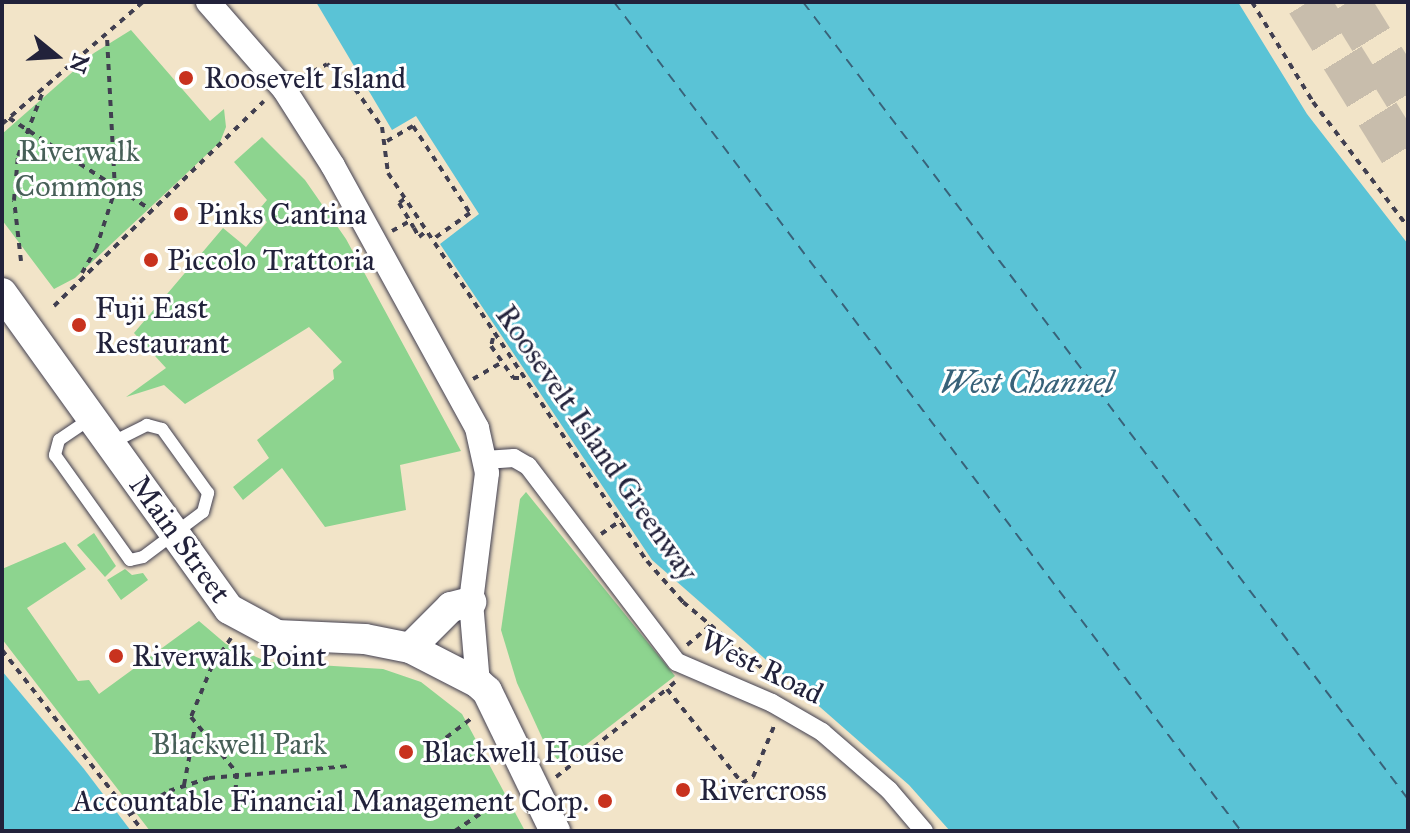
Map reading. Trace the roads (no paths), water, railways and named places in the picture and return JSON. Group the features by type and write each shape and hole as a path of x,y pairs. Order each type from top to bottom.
{"street":[{"path":"208,2 284,89 333,166 471,414 485,460 487,489 471,602 478,683 487,691 555,831"},
{"name":"Main Street","path":"2,293 229,609 248,623 287,637 365,639 410,648 478,683"},
{"name":"West Road","path":"485,460 514,458 528,466 677,662 781,708 834,742 889,790 924,831"},
{"path":"410,648 451,607 471,602"}],"lane":[{"path":"93,417 59,440 55,455 130,560 177,535 203,512 204,485 157,427 133,429 111,443"}],"water":[{"name":"West Channel","path":"316,2 1238,2 1307,114 1408,244 1408,831 950,831 909,785 652,560 440,244 479,214 416,116 392,130"},
{"path":"2,671 84,769 131,831 2,831"}],"tunnel":[{"path":"1308,2 1408,163"},
{"path":"1348,2 1408,99"}],"place":[{"name":"Roosevelt Island","path":"186,78"},
{"name":"Pinks Cantina","path":"181,214"},
{"name":"Piccolo Trattoria","path":"151,260"},
{"name":"Fuji East Restaurant","path":"79,325"},
{"name":"Riverwalk Point","path":"116,656"},
{"name":"Blackwell House","path":"406,752"},
{"name":"Rivercross","path":"683,790"},
{"name":"Accountable Financial Management Corp.","path":"605,801"}],"park label":[{"name":"Riverwalk Commons","path":"79,168"},
{"name":"Blackwell Park","path":"239,744"}]}
